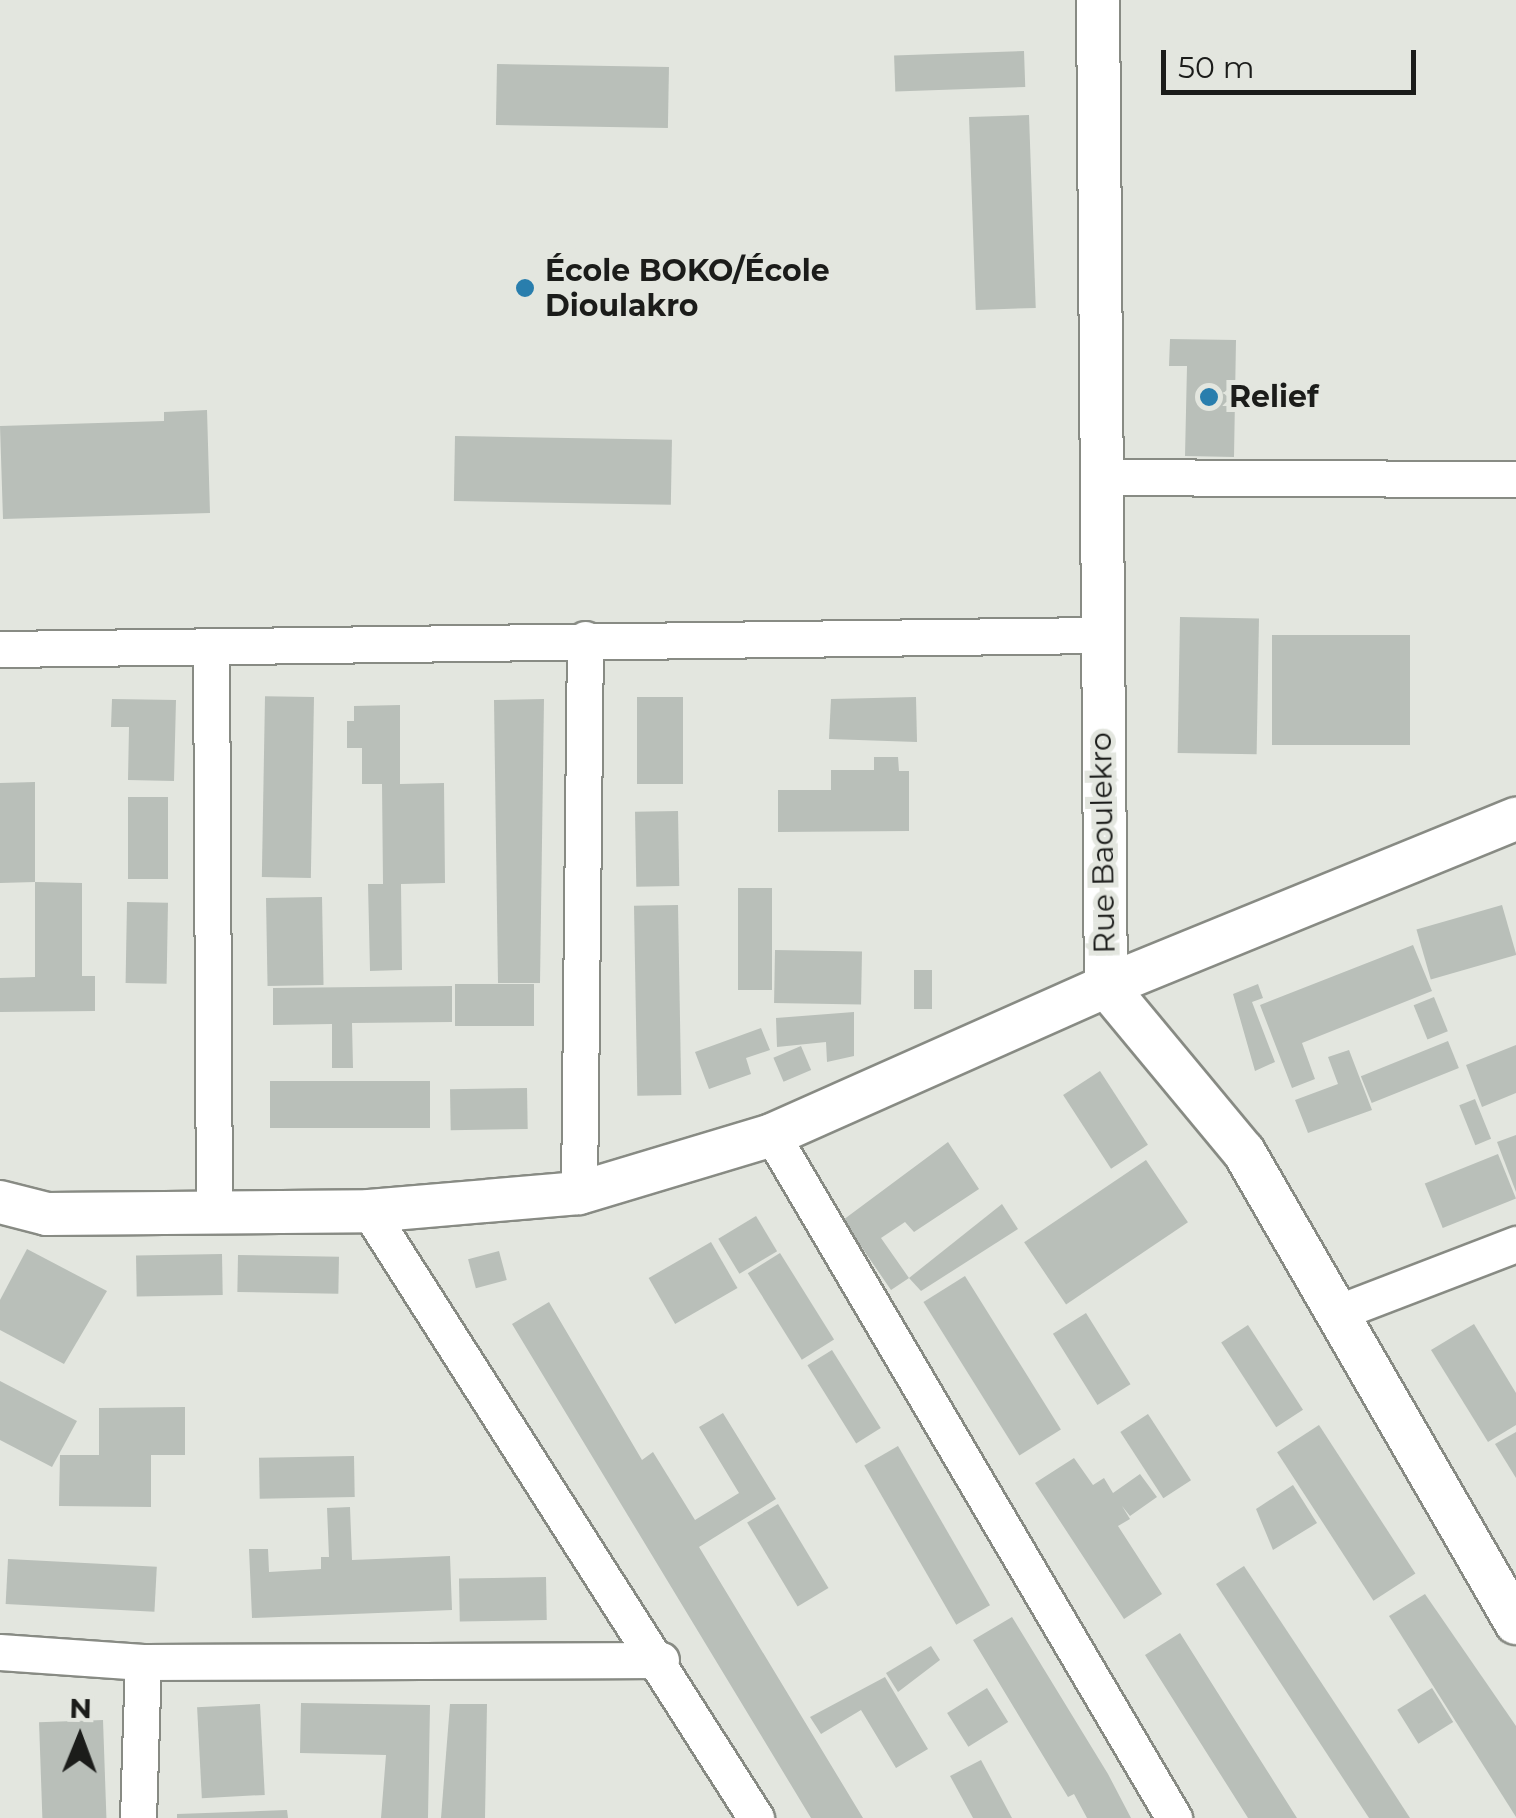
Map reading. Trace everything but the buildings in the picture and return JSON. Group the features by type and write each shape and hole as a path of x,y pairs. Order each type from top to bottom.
{"street":[{"name":"Rue Baoulekro","path":"1098,0 1098,635 1106,986 1244,1152 1516,1623"},
{"path":"1098,478 1516,479"},
{"path":"0,650 1098,635"},
{"path":"579,1192 585,640"},
{"path":"211,646 214,1212"},
{"path":"0,1202 46,1214 369,1212 579,1192 772,1135 1106,986 1516,819"},
{"path":"772,1135 1174,1818"},
{"path":"369,1212 661,1660 756,1818"},
{"path":"1339,1312 1516,1244"},
{"path":"0,1652 143,1662 661,1660"},
{"path":"138,1818 143,1662"}],"place":[{"name":"École BOKO/École Dioulakro","path":"525,288"},
{"name":"Relief","path":"1209,397"}]}
